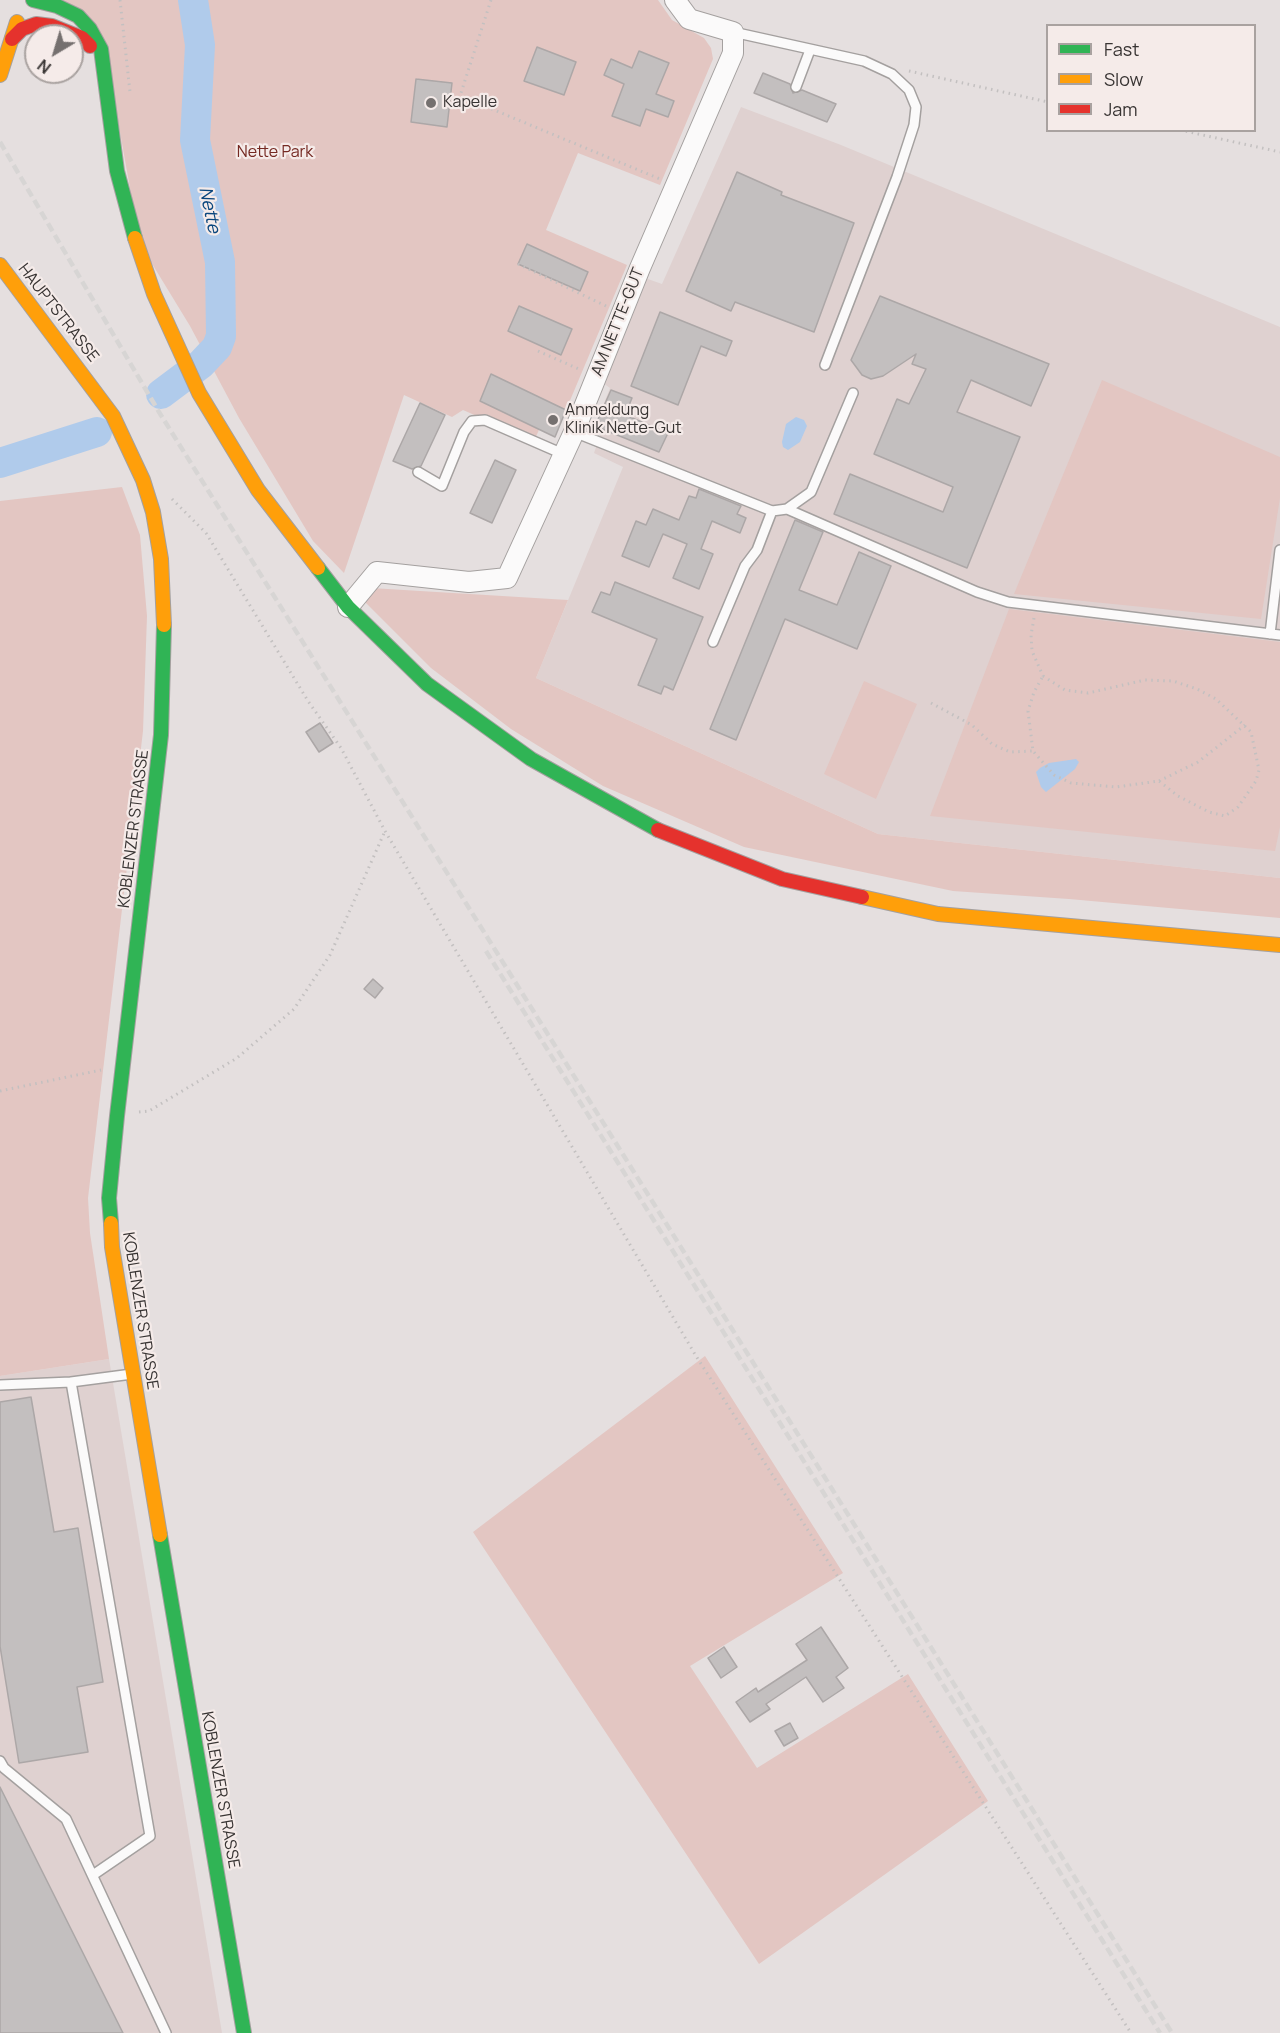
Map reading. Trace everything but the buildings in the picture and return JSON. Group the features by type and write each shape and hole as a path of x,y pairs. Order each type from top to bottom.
{"street":[{"path":"675,0 689,19 734,32"},
{"path":"26,2 27,17 36,24"},
{"path":"0,75 26,2"},
{"path":"26,2 57,6 78,16 90,29 101,49 117,171 127,214 154,294 181,358 199,393 258,490 348,607 427,684 531,759 655,829 782,879 938,914 1280,945"},
{"path":"12,39 24,29"},
{"name":"AM NETTE-GUT","path":"348,607 377,572 469,582 507,578 574,432 621,314 733,53 734,32"},
{"path":"84,40 94,50 105,70"},
{"name":"HAUPTSTRASSE","path":"0,265 90,382 130,448"},
{"name":"KOBLENZER STRASSE","path":"130,448 153,512 162,569 164,611 161,735 110,1198 112,1247 244,2033"}],"lane":[{"path":"734,32 864,62 892,74 909,90 916,107 914,125 897,177 825,365"},
{"path":"796,87 810,50"},
{"path":"574,432 772,511 787,509 812,492 854,393"},
{"path":"418,472 442,486 464,432 472,421 485,420 563,454"},
{"path":"787,509 977,592 1008,602 1275,634 1280,550"},
{"path":"713,642 745,566 757,550 772,511"},
{"path":"0,1385 71,1382 132,1374"},
{"path":"71,1382 150,1836 93,1875"},
{"path":"0,1761 4,1768 66,1819 166,2033"}],"path":[{"path":"120,0 130,96"},
{"path":"491,0 459,99 475,102 675,186"},
{"path":"898,69 1046,102"},
{"path":"1189,132 1280,152"},
{"path":"518,264 621,314"},
{"path":"538,351 596,376"},
{"path":"143,480 165,491 206,533 308,701 341,748 386,831 696,1356 1131,2033"},
{"path":"167,499 170,507"},
{"path":"1036,606 1030,635 1032,651 1043,676 1065,690 1088,693 1128,682 1173,681 1216,699 1245,725 1254,741 1259,770 1248,796 1231,814 1224,816 1209,812 1178,796 1159,781"},
{"path":"1043,676 1034,692 1028,711 1033,751 1054,775 1071,783 1116,788 1159,781 1198,762 1245,725"},
{"path":"931,703 955,713 992,744 1010,752 1033,751"},
{"path":"133,1113 148,1111 237,1058 294,1009 330,955 386,831"},
{"path":"0,1091 123,1065"}],"shaded area":[{"path":"741,107 841,145 1280,327 1280,878 878,834 536,678 623,467 594,453 602,430 595,426 610,388 603,383 645,278 662,284"},
{"path":"109,1359 222,2033 0,2033 0,1376"}],"green space":[{"name":"Nette Park","path":"55,0 658,0 672,20 704,38 711,48 713,59 660,185 578,153 546,230 627,265 566,410 551,403 534,441 463,410 452,417 404,395 344,573 313,541 239,418 190,326 140,244 105,48 84,28 84,24 80,24"},
{"path":"1102,380 1280,457 1280,498 1261,619 1014,594"},
{"path":"122,487 140,535 147,616 143,731 88,1198 90,1233 109,1359 0,1376 0,501"},
{"path":"371,588 568,600 536,678 878,834 1280,878 1280,918 953,891 744,847 603,786 511,729 431,668 365,602"},
{"path":"1009,609 1280,642 1280,827 1275,851 930,816"},
{"path":"864,681 917,704 876,799 824,774"},
{"path":"705,1356 843,1573 690,1666 757,1768 908,1674 988,1801 759,1964 473,1532"}],"water":[{"path":"796,417 804,420 807,426 800,442 788,450 783,447 782,442 786,424"},
{"path":"1076,759 1079,762 1075,769 1046,792 1041,787 1036,772 1040,768 1049,763"}],"waterway":[{"name":"Nette","path":"161,394 201,364 217,347 221,336 220,262 195,140 200,45 193,0"},
{"name":"Nette","path":"0,463 97,432"}],"railway":[{"path":"0,142 159,412 1172,2033"},
{"path":"486,951 1160,2033"}],"traffic: fast":[{"path":"33,0 57,6 78,16 90,29 101,49 117,171 135,238"},
{"path":"318,568 348,607 427,684 531,759 658,830"},
{"path":"111,1223 109,1198 117,1116 161,735 164,625"},
{"path":"160,1535 244,2033"}],"traffic: slow":[{"path":"0,75 17,22"},
{"path":"135,238 154,294 199,393 258,490 318,568"},
{"path":"0,265 113,416 143,480 153,512 161,559 164,625"},
{"path":"862,897 938,914 1280,945"},
{"path":"111,1223 112,1247 160,1535"}],"traffic: jam":[{"path":"12,39 22,29 36,24 52,26 82,38 90,46"},
{"path":"658,830 782,879 862,897"}],"place":[{"name":"Kapelle","path":"431,103"},
{"name":"Anmeldung Klinik Nette-Gut","path":"553,420"}]}
